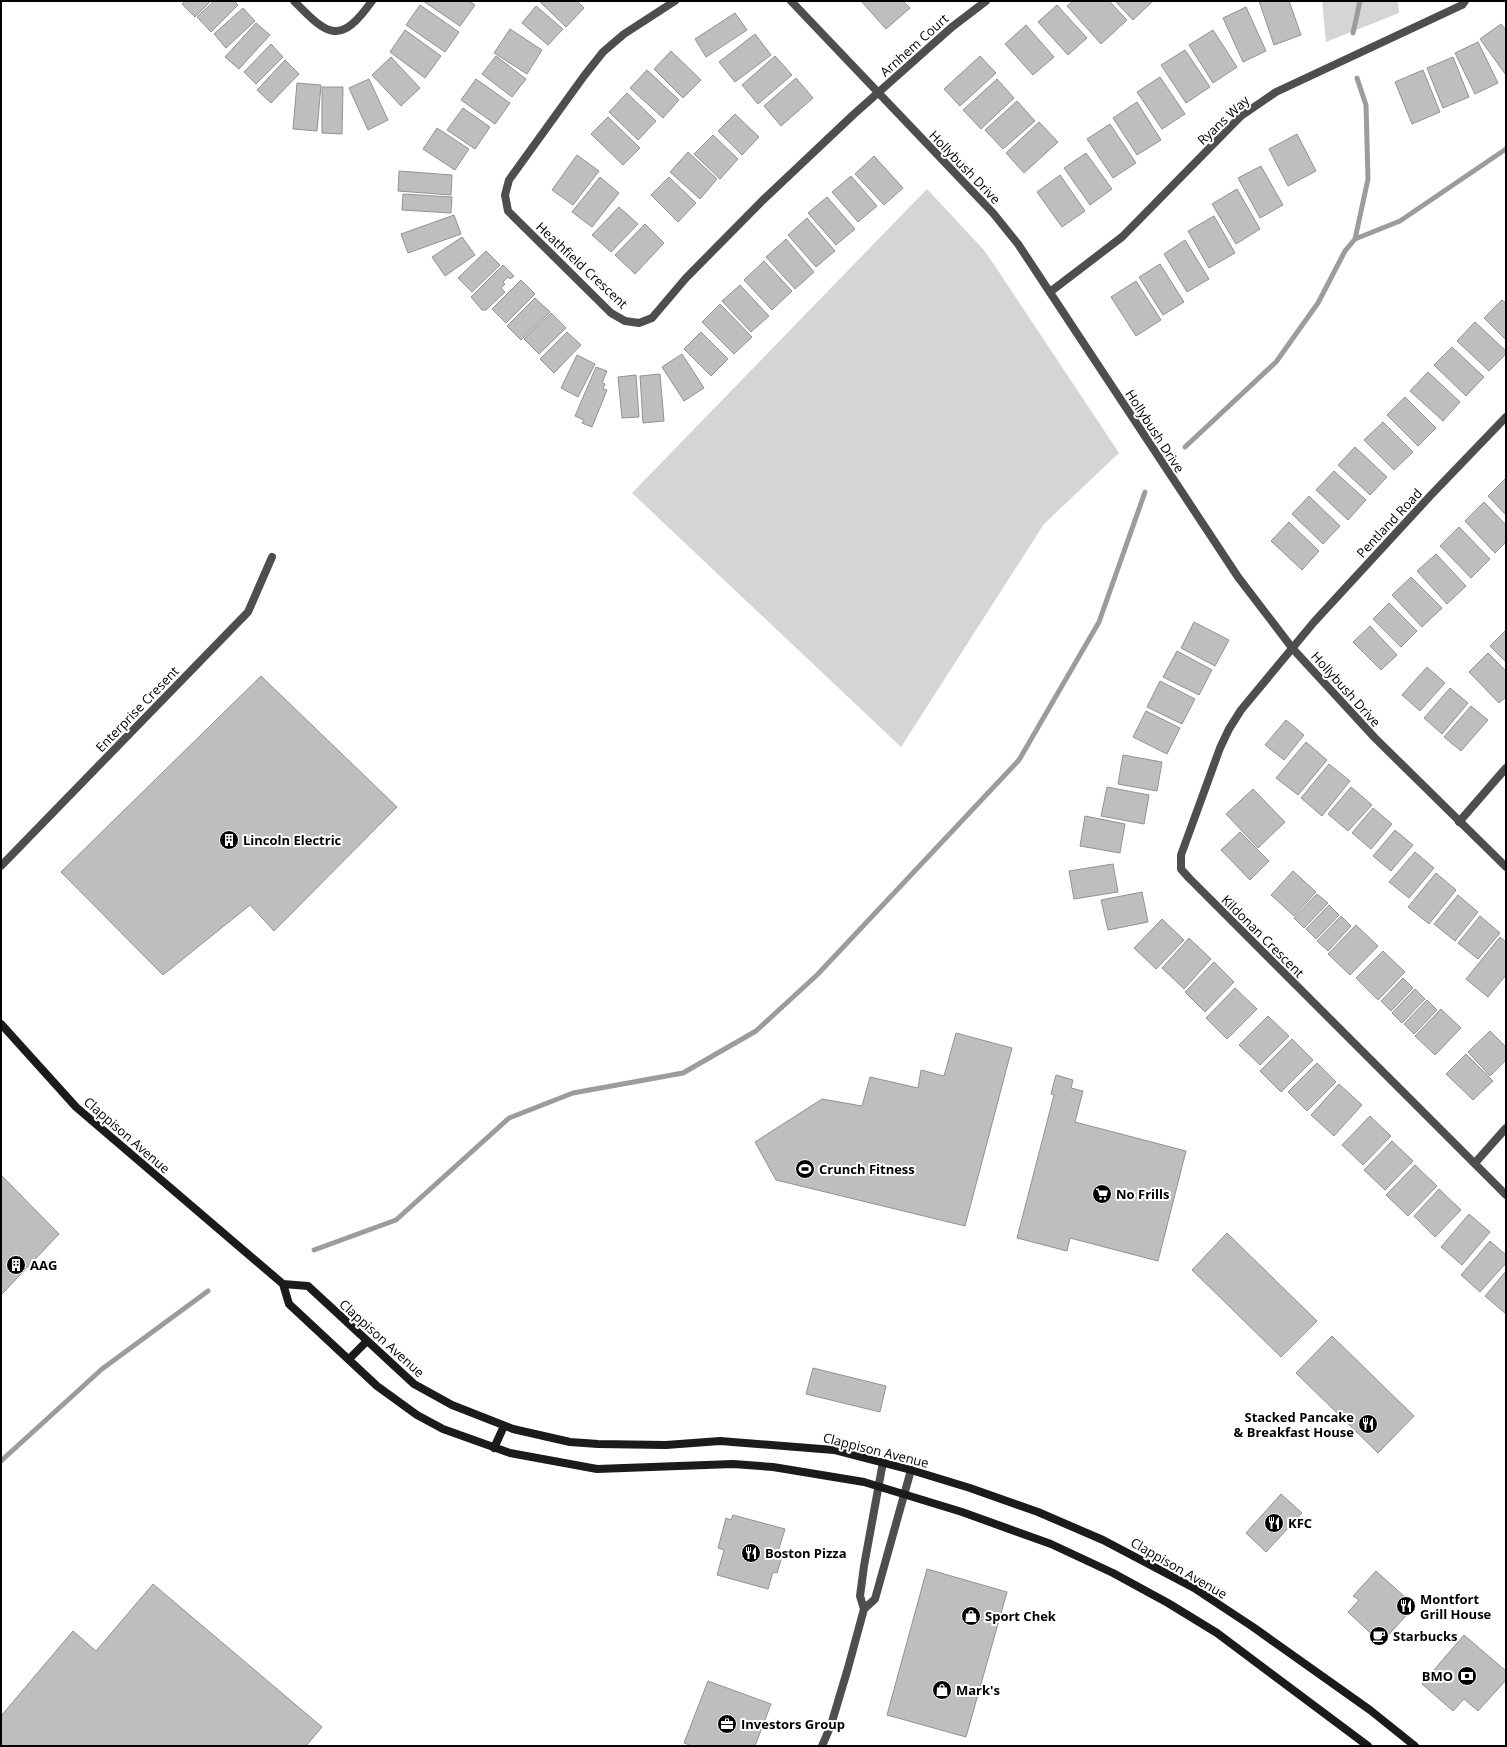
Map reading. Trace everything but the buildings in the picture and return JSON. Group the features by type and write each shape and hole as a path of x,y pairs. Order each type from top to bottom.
{"main road":[{"name":"Clappison Avenue","path":"1,1024 76,1107 91,1121 283,1284 308,1286 414,1384 452,1405 504,1426 570,1442 620,1445 720,1441 834,1450 911,1470 1004,1499 1051,1517 1109,1543 1194,1588 1253,1627 1370,1710 1415,1746"},
{"path":"283,1284 289,1304 349,1359 388,1394 417,1415 443,1429 510,1453 597,1469 733,1464 773,1467 864,1482 905,1494 1051,1544 1114,1572 1217,1633 1368,1746"},
{"path":"349,1359 367,1341"},
{"path":"494,1448 504,1426"}],"street":[{"path":"294,1 319,27 330,31 339,31 348,29 372,1"},
{"name":"Heathfield Crescent","path":"675,1 624,34 603,52 509,180 505,195 508,211 611,313 625,321 639,323 652,318 686,278 763,200 878,94"},
{"name":"Hollybush Drive","path":"791,1 993,213 1018,244 1238,577 1293,649 1375,738 1506,867"},
{"name":"Arnhem Court","path":"878,94 952,27 986,1"},
{"name":"Ryans Way","path":"1050,292 1122,237 1241,116 1276,92 1462,5 1465,1"},
{"name":"Pentland Road","path":"1293,649 1314,622 1431,495 1506,417"},
{"name":"Enterprise Cresent","path":"1,866 248,612 272,557"},
{"name":"Kildonan Crescent","path":"1293,649 1241,710 1229,729 1181,855 1181,869 1506,1195"},
{"path":"1459,822 1506,768"},
{"path":"1475,1163 1506,1128"},
{"path":"822,1746 831,1725 864,1609 860,1596 883,1462"},
{"path":"864,1609 875,1599 911,1470"}],"shaded area":[{"path":"1322,1 1398,1 1399,13 1326,42"},
{"path":"927,189 983,249 1119,453 1044,524 901,747 632,493"}],"waterway":[{"path":"1353,33 1360,1"},
{"path":"1185,447 1276,362 1318,303 1345,251 1355,239 1368,179 1366,105 1357,78"},
{"path":"1355,239 1400,221 1506,149"},
{"path":"314,1250 396,1220 509,1118 573,1093 683,1073 756,1031 817,975 1019,760 1099,622 1145,492"},
{"path":"1,1461 102,1369 208,1291"}],"place":[{"name":"Lincoln Electric","path":"229,840"},
{"name":"Crunch Fitness","path":"805,1169"},
{"name":"No Frills","path":"1102,1194"},
{"name":"AAG","path":"16,1265"},
{"name":"Stacked Pancake & Breakfast House","path":"1368,1424"},
{"name":"KFC","path":"1274,1523"},
{"name":"Boston Pizza","path":"751,1553"},
{"name":"Montfort Grill House","path":"1406,1606"},
{"name":"Sport Chek","path":"971,1616"},
{"name":"Starbucks","path":"1379,1636"},
{"name":"BMO","path":"1467,1676"},
{"name":"Mark's","path":"942,1690"},
{"name":"Investors Group","path":"727,1724"}]}
